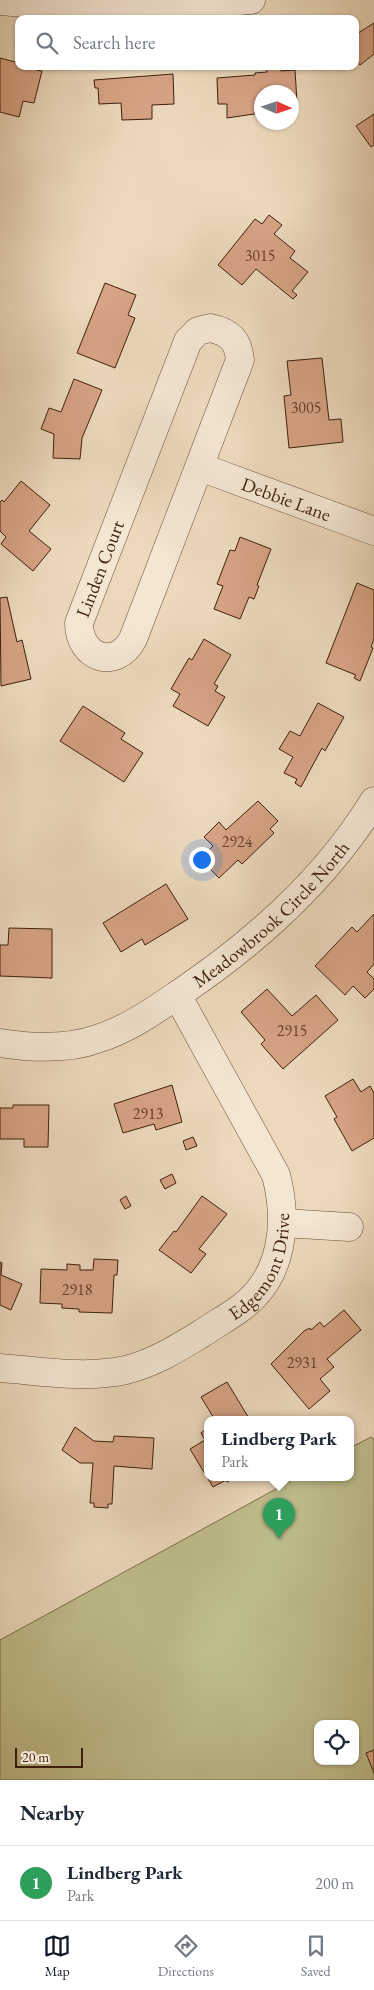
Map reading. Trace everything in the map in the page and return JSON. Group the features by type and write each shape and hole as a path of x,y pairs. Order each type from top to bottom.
{"street":[{"path":"0,1 67,7 130,9 251,0"},
{"name":"Linden Court","path":"210,328 223,330 232,337 239,347 240,360 200,467 129,646 119,654 106,657 96,655 85,647 79,635 79,623 188,341 198,331 210,328"},
{"name":"Debbie Lane","path":"200,467 374,531"},
{"name":"Meadowbrook Circle North","path":"0,1043 29,1048 63,1047 96,1040 128,1027 227,962 272,924 314,881 351,835 374,801"},
{"name":"Edgemont Drive","path":"0,1368 93,1374 124,1370 166,1356 244,1306 260,1288 271,1270 280,1247 283,1223 282,1198 276,1175 177,995"},
{"path":"283,1223 349,1227"}],"shaded area":[{"path":"371,1437 374,1439 374,1780 0,1780 0,1640 291,1481 354,1481 354,1446"}],"building":[{"path":"374,23 374,54 360,65 359,64 359,32"},
{"path":"0,58 15,62 15,70 42,71 34,103 23,101 19,117 0,112"},
{"path":"267,70 295,70 296,85 254,85 254,114 227,118 227,104 218,104 217,78 255,75 255,73 267,72"},
{"path":"173,74 174,104 152,105 152,119 122,120 121,103 99,104 98,88 95,88 94,80"},
{"path":"374,114 374,145 371,147 356,126"},
{"path":"269,215 282,225 274,234 295,251 290,258 308,272 292,291 297,295 293,299 256,269 242,285 218,265 255,219 262,224"},
{"path":"105,283 136,295 128,315 135,318 115,368 77,353"},
{"path":"322,358 329,420 341,419 343,442 289,448 284,396 291,395 287,361"},
{"path":"74,379 102,390 82,438 80,459 53,458 54,434 41,429 49,408 61,412"},
{"path":"21,481 50,505 29,531 51,549 33,571 1,544 6,537 0,531 0,502 2,500 4,502"},
{"path":"240,537 271,549 257,585 259,586 254,599 249,597 240,619 214,609 223,586 217,584 230,550 235,551"},
{"path":"357,583 374,590 374,639 371,647 373,648 360,681 354,678 356,675 326,663"},
{"path":"7,597 17,642 22,640 31,679 1,686 0,598"},
{"path":"204,639 231,655 214,684 218,686 215,691 225,697 208,726 173,706 180,694 171,689 189,658 192,660"},
{"path":"318,703 344,717 325,751 322,748 301,787 295,783 297,779 284,773 293,757 279,749 290,731 300,736"},
{"path":"83,706 125,733 121,739 143,753 124,782 60,741"},
{"path":"258,801 278,821 270,829 274,833 242,864 238,860 219,878 200,859 213,846 204,837 219,822 226,830"},
{"path":"166,884 188,919 145,945 142,939 121,952 103,923"},
{"path":"374,914 374,964 367,972 374,979 374,989 365,998 353,986 345,995 315,966 352,927 357,932"},
{"path":"9,928 52,929 52,978 0,976 0,945 8,945"},
{"path":"267,989 292,1016 316,995 338,1020 283,1069 261,1044 265,1040 241,1012"},
{"path":"353,1079 361,1092 370,1086 374,1093 374,1138 352,1151 334,1119 337,1117 325,1096"},
{"path":"172,1085 182,1122 156,1130 154,1124 123,1133 114,1104"},
{"path":"13,1105 49,1105 48,1147 24,1147 24,1139 0,1139 0,1108 13,1108"},
{"path":"193,1137 197,1146 186,1150 183,1141"},
{"path":"172,1174 176,1183 165,1189 160,1180"},
{"path":"126,1196 131,1206 125,1209 120,1200"},
{"path":"202,1196 227,1214 199,1249 206,1254 191,1273 159,1250 174,1231 176,1232"},
{"path":"94,1259 118,1260 117,1275 114,1275 112,1313 79,1312 79,1309 62,1308 62,1304 40,1303 41,1269 67,1270 67,1264 80,1265 80,1270 93,1270"},
{"path":"0,1262 2,1263 1,1275 22,1284 11,1310 0,1305"},
{"path":"344,1310 361,1330 327,1359 334,1367 320,1379 330,1391 309,1409 271,1364 304,1331 310,1328 311,1330 320,1322 324,1327"},
{"path":"227,1382 248,1416 213,1416 201,1397"},
{"path":"75,1427 94,1441 113,1442 114,1436 154,1438 152,1469 114,1466 112,1504 108,1504 108,1508 94,1507 94,1503 90,1503 93,1463 80,1463 62,1450"},
{"path":"204,1441 204,1472 190,1449"},
{"path":"209,1481 224,1481 213,1487"},
{"path":"374,1750 374,1773 366,1753"}],"place":[{"name":"Lindberg Park","path":"279,1539"}]}
